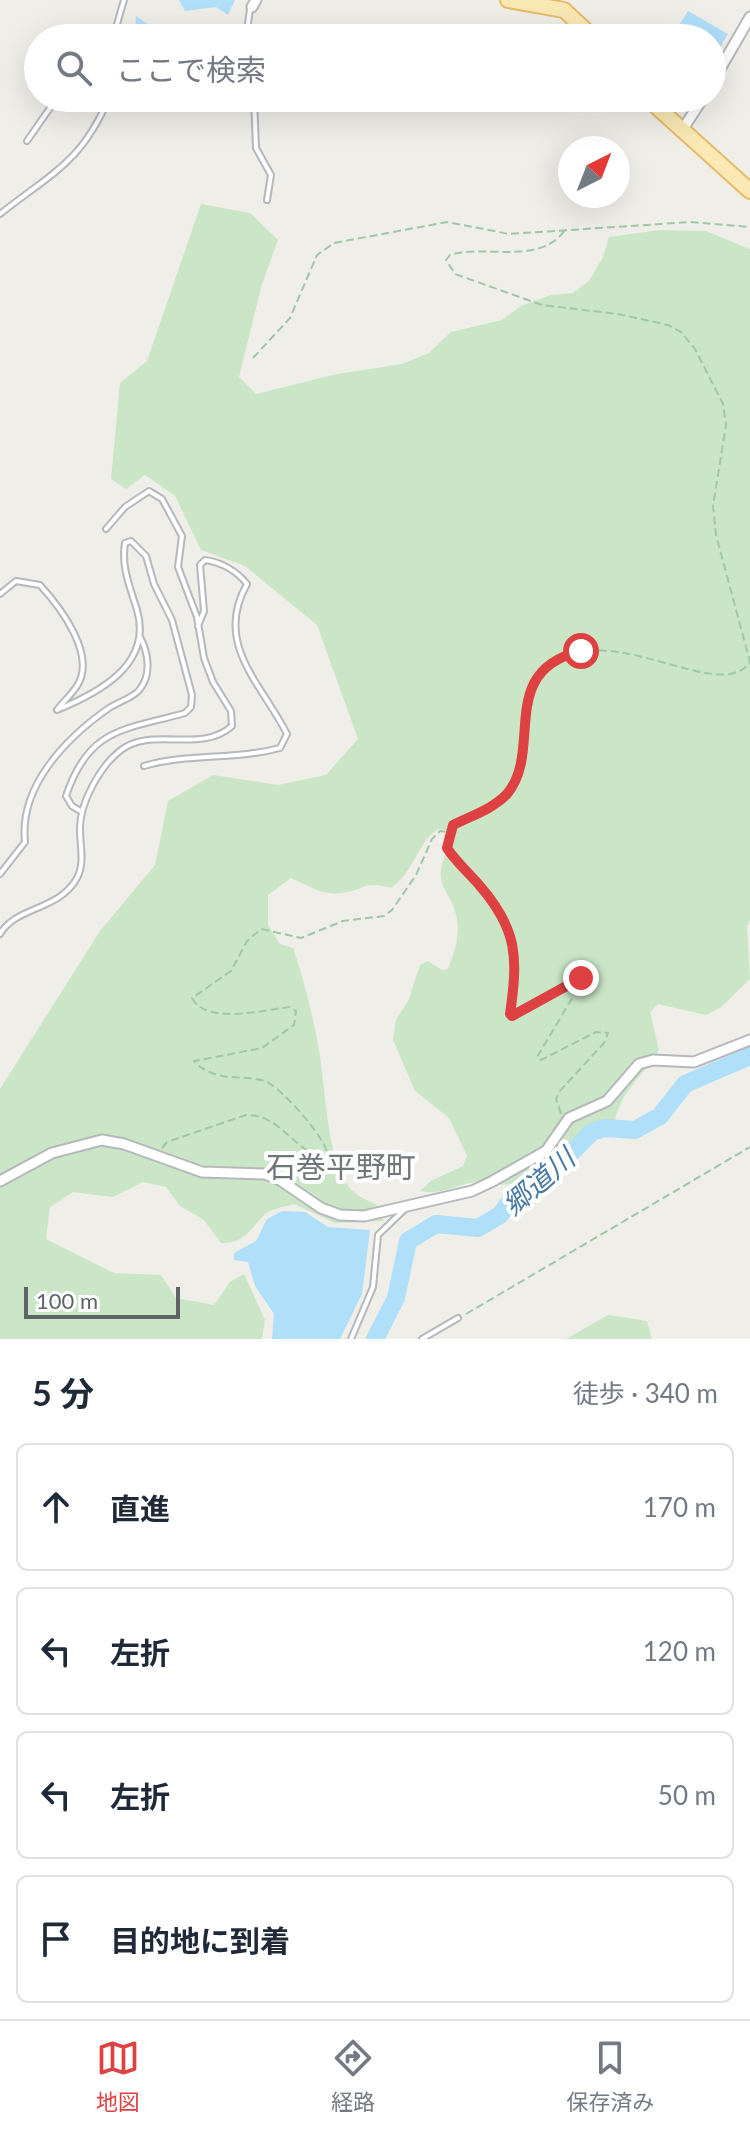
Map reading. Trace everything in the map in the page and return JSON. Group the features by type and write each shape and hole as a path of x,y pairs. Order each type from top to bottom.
{"main road":[{"path":"508,0 564,5 581,24"},
{"path":"661,112 750,191"}],"street":[{"path":"726,63 745,37 750,17"},
{"path":"681,132 694,112"},
{"path":"0,1181 52,1153 80,1144 113,1142 202,1172 265,1174 340,1215 364,1216 472,1191 491,1182 546,1151 569,1118 607,1101 639,1064 694,1062 750,1040"}],"lane":[{"path":"114,24 124,0"},
{"path":"247,24 247,14 254,3"},
{"path":"27,141 47,112"},
{"path":"0,204 2,212 70,162 94,135 103,112"},
{"path":"255,112 256,148 271,175 267,200"},
{"path":"0,934 23,915 63,898 76,881 81,869 82,812 95,782 121,750 137,743 192,741 224,734 232,726 231,711 213,682 197,629 197,617 178,567 182,536 162,499 149,491 125,507 106,529"},
{"path":"0,874 25,842 23,822 39,778 92,721 140,691 147,673 147,650 140,637 138,614 126,577 123,555 125,543 131,541 146,556 154,584 172,620 192,695 191,707 185,713 105,736 78,766 66,796 72,806 82,812"},
{"path":"144,766 167,760 262,753 280,748 287,734 240,655 235,617 247,584 240,575 214,561 205,560 200,565 204,611 197,629"},
{"path":"0,594 16,581 40,585 56,602 71,628 84,663 79,684 57,710 116,680 140,637"},
{"path":"351,1339 373,1287 378,1235 405,1208"},
{"path":"422,1339 458,1318"}],"path":[{"path":"253,358 290,318 317,255 334,243 447,222 509,234 691,222 750,227"},
{"path":"565,230 554,241 536,248 450,255 448,267 455,274 542,305 618,314 668,325 681,332 695,349 723,404 726,425 713,506 716,535 750,662 738,671 724,672 673,668 621,650 566,655 544,671 532,688 525,708 518,769 509,791 496,804 453,825 449,832 447,848 490,898 511,936 516,972 510,1014 512,1016 566,984 583,980 537,1057 541,1060 596,1032 608,1033 604,1043 556,1099 561,1114 569,1118"},
{"path":"158,1155 167,1142 246,1115 257,1115 280,1125 312,1154 328,1157 324,1139 272,1085 250,1079 230,1079 204,1070 194,1061 262,1048 294,1025 296,1011 290,1007 246,1015 201,1007 192,998 231,971 247,941 261,929 301,938 343,921 384,916 392,910 416,875 432,839 440,831 449,832"},
{"path":"458,1318 750,1147"}],"green space":[{"path":"201,204 250,213 278,240 262,284 239,377 256,394 337,374 402,364 429,353 451,332 502,320 521,306 551,295 573,293 589,281 603,257 609,237 660,230 706,231 750,249 750,920 747,926 750,979 720,1008 706,1015 658,1004 650,1012 659,1050 628,1092 615,1120 588,1134 551,1163 525,1179 507,1185 480,1181 443,1191 420,1191 431,1181 463,1166 467,1156 449,1118 415,1091 393,1040 396,1020 409,999 420,965 428,961 442,970 448,969 453,954 458,931 456,916 441,873 452,831 438,829 431,835 406,874 391,888 369,886 334,894 291,878 268,895 268,925 280,944 293,948 309,1002 318,1042 331,1140 340,1171 352,1191 376,1204 384,1221 335,1223 294,1204 266,1214 241,1238 221,1243 204,1220 180,1206 166,1187 143,1182 113,1197 73,1192 50,1207 46,1239 114,1273 161,1275 176,1298 214,1305 230,1282 244,1274 265,1320 262,1339 0,1339 0,1089 100,931 155,865 168,801 213,775 278,785 326,775 358,739 317,625 245,566 201,550 175,496 145,475 126,489 111,479 120,383 147,361"},
{"path":"608,1315 647,1321 652,1339 566,1339"}],"water":[{"path":"179,0 235,0 228,15 216,7 185,11"},
{"path":"688,11 711,24 680,24"},
{"path":"136,16 148,24 135,24"},
{"path":"282,1211 305,1212 328,1227 370,1230 362,1294 340,1339 272,1339 274,1314 255,1286 248,1262 234,1260 234,1253 256,1241 267,1219"}],"waterway":[{"name":"郷道川","path":"375,1339 396,1298 408,1241 436,1224 478,1228 500,1215 514,1196 561,1163 592,1132 605,1128 635,1130 660,1116 685,1084 750,1056"}],"district":[{"name":"石巻平野町","path":"341,1166"}],"route":[{"path":"581,651 558,659 544,671 532,688 525,708 518,769 509,791 496,804 453,825 447,837 447,848 453,857 478,883 507,923 515,949 516,972 510,1014 512,1016 581,978"}]}
